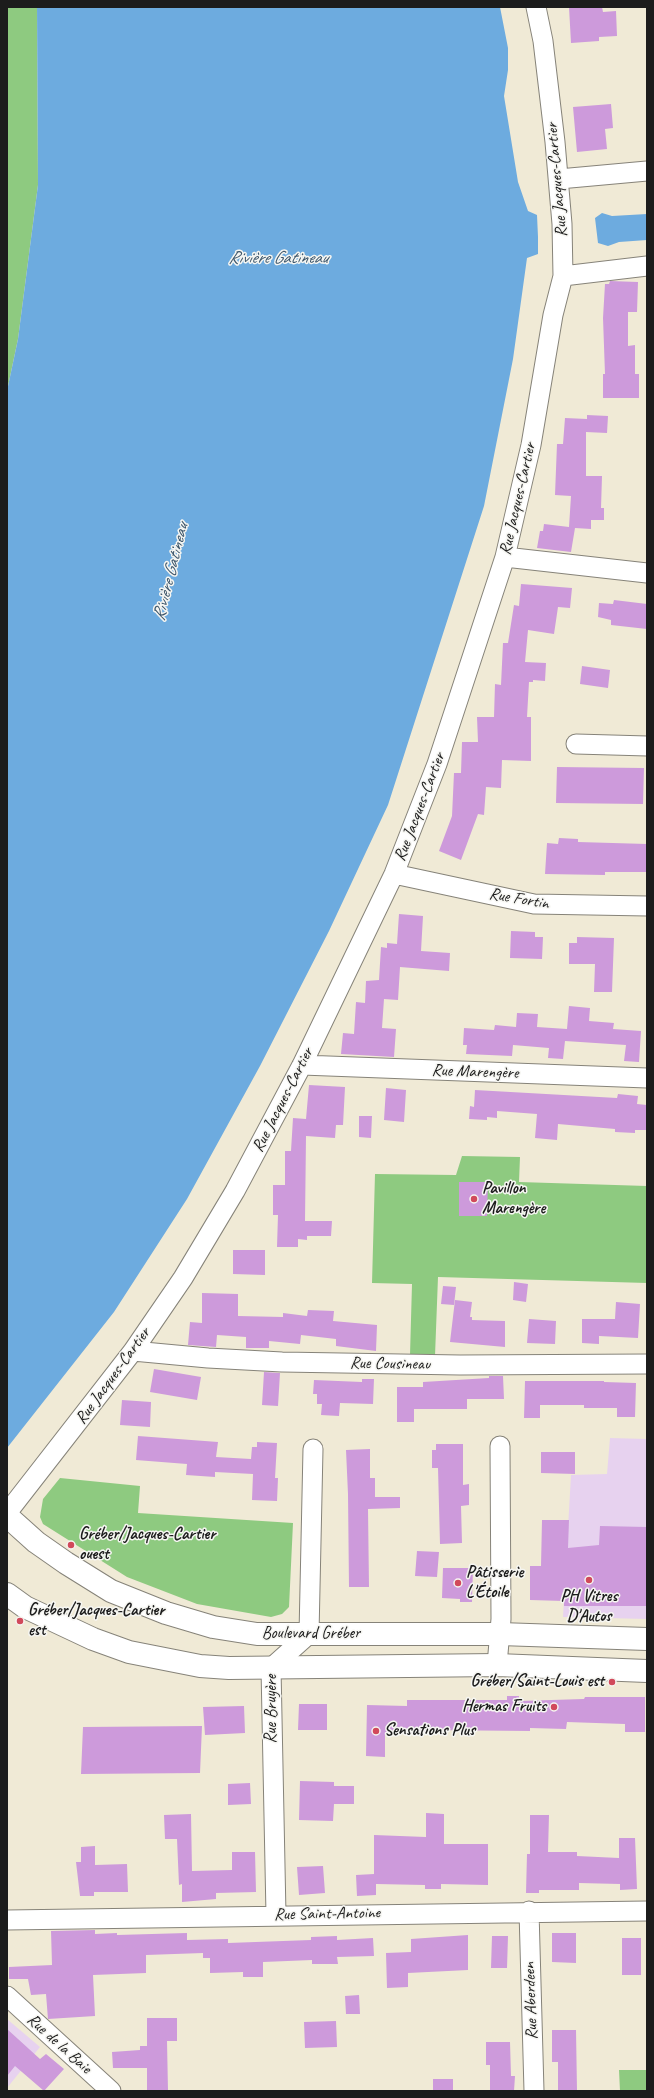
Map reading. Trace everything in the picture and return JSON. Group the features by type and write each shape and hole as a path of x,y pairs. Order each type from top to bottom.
{"main road":[{"name":"Boulevard Gréber","path":"7,1515 36,1542 66,1563 112,1591 166,1613 235,1632 256,1634 500,1634 647,1639"},
{"name":"Boulevard Gréber","path":"7,1594 25,1607 61,1625 129,1652 200,1666 271,1668 497,1665 642,1671"}],"street":[{"name":"Rue Jacques-Cartier","path":"7,1515 133,1351 210,1234 236,1191 302,1065 394,874 437,764 505,557 531,445 553,315 563,276 559,179 543,41 536,7"},
{"path":"559,179 647,171"},
{"path":"563,276 647,266"},
{"path":"505,557 647,573"},
{"path":"576,744 647,746"},
{"name":"Rue Fortin","path":"394,874 534,904 647,906"},
{"name":"Rue Marengère","path":"302,1065 647,1078"},
{"name":"Rue Cousineau","path":"133,1351 208,1358 306,1362 460,1365 647,1364"},
{"path":"497,1665 500,1634 500,1446"},
{"path":"309,1634 313,1449"},
{"name":"Rue Bruyère","path":"276,1915 271,1668 309,1634"},
{"name":"Rue Saint-Antoine","path":"7,1920 647,1910"},
{"name":"Rue Aberdeen","path":"529,1911 534,2091"},
{"name":"Rue de la Baie","path":"7,1996 111,2091"}],"shaded area":[{"path":"610,1438 647,1439 647,1619 563,1617 571,1475 607,1474"},
{"path":"7,2019 40,2047 7,2088"}],"green space":[{"path":"7,7 37,7 38,185 18,339 7,391"},
{"path":"462,1156 520,1157 519,1182 647,1186 647,1283 438,1277 435,1356 410,1355 412,1284 372,1283 375,1174 456,1175"},
{"path":"60,1478 140,1486 138,1513 293,1523 289,1607 282,1614 271,1617 197,1604 127,1577 43,1524 40,1517 43,1499"},
{"path":"619,2070 647,2070 647,2091 620,2091"}],"water":[{"name":"Rivière Gatineau","path":"37,7 500,7 508,48 508,70 504,96 518,182 528,211 537,215 538,254 527,258 513,359 484,506 388,805 329,931 260,1066 187,1199 114,1312 7,1448 7,391 18,339 38,185"},
{"path":"602,213 612,216 647,214 647,240 619,242 608,246 598,243 595,218"}],"building":[{"path":"569,7 602,7 603,12 616,11 617,36 599,37 599,41 571,43"},
{"path":"611,104 613,128 605,129 607,149 577,152 573,107"},
{"path":"610,281 638,282 637,312 628,312 628,346 635,345 635,374 639,374 639,398 603,398 603,374 605,374 603,318 605,284 609,284"},
{"path":"587,415 608,416 607,433 586,432 586,476 602,476 601,508 604,508 604,520 591,520 591,529 575,528 571,552 537,548 540,531 543,531 544,524 569,527 571,496 555,495 557,444 563,444 565,418 587,419"},
{"path":"521,584 572,588 570,608 558,607 554,634 528,630 525,662 546,663 545,681 533,680 533,682 529,682 527,717 531,717 531,761 502,760 501,788 486,787 484,815 478,814 461,860 439,851 452,816 454,773 461,773 462,742 478,742 477,717 494,717 495,684 501,685 503,643 508,643 514,605 519,606"},
{"path":"614,600 647,604 647,629 611,625 611,620 598,617 599,603 613,604"},
{"path":"582,666 610,670 608,688 580,684"},
{"path":"557,767 644,768 643,804 556,803"},
{"path":"559,838 578,839 578,842 647,844 647,872 605,872 605,875 545,874 547,843 558,844"},
{"path":"399,914 423,916 421,951 450,953 449,971 400,967 398,1000 384,999 382,1028 396,1029 394,1057 341,1054 343,1033 354,1034 356,1002 365,1003 366,981 379,980 381,947 387,948 387,943 397,944"},
{"path":"511,931 535,932 535,937 543,937 542,959 510,958"},
{"path":"577,937 614,938 612,992 594,992 595,964 569,964 569,943 577,943"},
{"path":"569,1006 590,1008 589,1021 614,1023 613,1029 641,1031 639,1062 624,1061 626,1045 565,1041 563,1059 548,1058 549,1048 513,1045 512,1056 466,1054 467,1045 463,1045 464,1028 494,1030 495,1025 516,1027 517,1013 538,1014 537,1027 567,1029"},
{"path":"309,1085 345,1087 343,1125 336,1125 335,1138 306,1136 305,1221 332,1221 331,1236 307,1236 307,1240 298,1239 298,1247 277,1247 278,1215 273,1215 273,1185 285,1185 285,1151 291,1151 293,1118 306,1119"},
{"path":"386,1088 406,1090 404,1122 384,1120"},
{"path":"475,1090 617,1098 618,1094 638,1096 637,1104 647,1105 647,1130 635,1130 635,1133 615,1132 615,1129 558,1124 557,1140 535,1138 537,1114 497,1111 497,1118 487,1117 487,1120 469,1119 470,1106 474,1107"},
{"path":"359,1116 372,1116 371,1138 359,1137"},
{"name":"Pavillon Marengère","path":"459,1182 488,1182 487,1216 459,1216"},
{"path":"233,1250 265,1250 265,1275 233,1274"},
{"path":"514,1282 528,1284 526,1302 513,1300"},
{"path":"443,1286 456,1287 454,1305 441,1304"},
{"path":"202,1293 238,1294 238,1316 283,1317 283,1313 307,1316 308,1310 334,1311 333,1321 377,1325 376,1351 336,1346 336,1339 301,1335 300,1344 269,1341 269,1348 246,1348 246,1337 217,1335 216,1347 188,1345 190,1322 202,1323"},
{"path":"455,1300 472,1302 470,1317 472,1317 472,1320 505,1321 505,1347 450,1342"},
{"path":"616,1302 640,1304 638,1338 599,1336 599,1344 582,1343 582,1319 615,1319"},
{"path":"529,1319 556,1321 555,1344 527,1343"},
{"path":"154,1369 201,1377 197,1400 150,1392"},
{"path":"264,1372 280,1373 278,1406 262,1405"},
{"path":"489,1376 503,1376 504,1399 467,1399 467,1409 414,1409 414,1422 397,1422 397,1387 423,1387 423,1382 489,1378"},
{"path":"362,1379 374,1379 373,1404 340,1403 339,1416 321,1415 322,1404 317,1404 317,1394 313,1394 314,1380 362,1382"},
{"path":"525,1381 604,1381 636,1383 635,1417 617,1417 617,1408 584,1408 584,1405 540,1405 540,1418 524,1418"},
{"path":"122,1400 151,1402 150,1427 120,1425"},
{"path":"138,1436 218,1442 216,1457 251,1459 252,1447 257,1447 257,1442 277,1443 275,1478 278,1478 277,1501 252,1500 253,1474 215,1472 215,1477 186,1475 187,1464 136,1460"},
{"path":"436,1444 463,1444 463,1485 469,1484 469,1505 461,1506 462,1543 440,1544 438,1468 432,1468 432,1450 436,1450"},
{"path":"370,1449 370,1478 375,1478 375,1497 400,1497 400,1508 368,1509 369,1587 349,1587 346,1450"},
{"path":"541,1452 575,1452 575,1474 541,1473"},
{"path":"542,1520 569,1520 568,1548 599,1545 600,1526 647,1527 647,1606 564,1606 564,1601 530,1600 530,1566 541,1566"},
{"path":"417,1551 439,1552 437,1577 415,1576"},
{"name":"Pâtisserie L'Étoile","path":"443,1568 473,1568 472,1602 460,1602 460,1599 442,1598"},
{"path":"507,1696 519,1696 519,1701 584,1699 585,1697 645,1697 645,1732 625,1732 625,1724 567,1722 566,1729 530,1728 530,1731 429,1730 429,1734 385,1734 385,1757 366,1756 367,1705 407,1706 407,1700 507,1700"},
{"path":"299,1704 327,1704 327,1730 298,1730"},
{"path":"244,1706 245,1733 205,1735 203,1707"},
{"path":"202,1726 200,1773 81,1774 83,1727"},
{"path":"300,1781 334,1782 334,1786 354,1786 354,1804 334,1804 333,1821 299,1820"},
{"path":"250,1783 251,1804 228,1805 228,1784"},
{"path":"426,1813 444,1814 444,1844 488,1844 488,1885 441,1884 441,1889 425,1889 425,1885 376,1884 376,1895 357,1896 356,1875 374,1874 374,1835 426,1837"},
{"path":"191,1814 192,1871 232,1870 232,1852 255,1852 256,1892 216,1893 216,1899 182,1902 182,1884 179,1885 177,1839 165,1839 164,1815"},
{"path":"530,1815 549,1815 548,1852 577,1852 577,1856 619,1858 619,1838 635,1838 637,1889 620,1890 620,1884 579,1883 579,1890 539,1890 539,1893 526,1893 527,1854 530,1854"},
{"path":"95,1846 95,1865 127,1864 128,1892 94,1892 94,1896 80,1896 76,1862 81,1862 81,1847"},
{"path":"323,1866 325,1893 299,1895 297,1867"},
{"path":"95,1930 95,1934 117,1933 117,1935 187,1933 187,1940 228,1939 228,1943 311,1940 311,1937 337,1936 337,1940 373,1938 374,1956 337,1957 338,1964 312,1964 312,1960 263,1962 263,1977 243,1977 243,1972 210,1973 210,1958 203,1958 203,1953 146,1955 146,1973 93,1975 95,2016 48,2019 46,1994 31,1995 28,1979 9,1979 9,1967 52,1965 51,1931"},
{"path":"552,1933 576,1933 576,1963 552,1962"},
{"path":"468,1935 468,1970 408,1973 408,1987 387,1988 386,1953 411,1952 411,1939"},
{"path":"492,1936 508,1936 507,1968 491,1968"},
{"path":"622,1938 641,1938 641,1975 622,1975"},
{"path":"359,1995 360,2014 346,2014 345,1996"},
{"path":"147,2018 177,2018 177,2041 167,2041 168,2091 147,2091 147,2068 113,2068 112,2052 140,2050 140,2046 147,2046"},
{"path":"336,2021 337,2047 305,2048 304,2022"},
{"path":"7,2029 40,2059 46,2054 64,2069 44,2091 15,2066 7,2076"},
{"path":"552,2030 576,2030 577,2091 558,2091 558,2062 552,2062"},
{"path":"486,2042 510,2042 511,2076 515,2076 514,2091 490,2090 490,2065 486,2065"},
{"path":"433,2079 453,2079 453,2091 433,2091"}],"place":[{"name":"Pavillon Marengère","path":"474,1199"},
{"name":"Gréber/Jacques-Cartier ouest","path":"71,1545"},
{"name":"PH Vitres D'Autos","path":"589,1580"},
{"name":"Pâtisserie L'Étoile","path":"458,1583"},
{"name":"Gréber/Jacques-Cartier est","path":"20,1621"},
{"name":"Gréber/Saint-Louis est","path":"612,1682"},
{"name":"Hermas Fruits","path":"554,1707"},
{"name":"Sensations Plus","path":"376,1731"}]}
